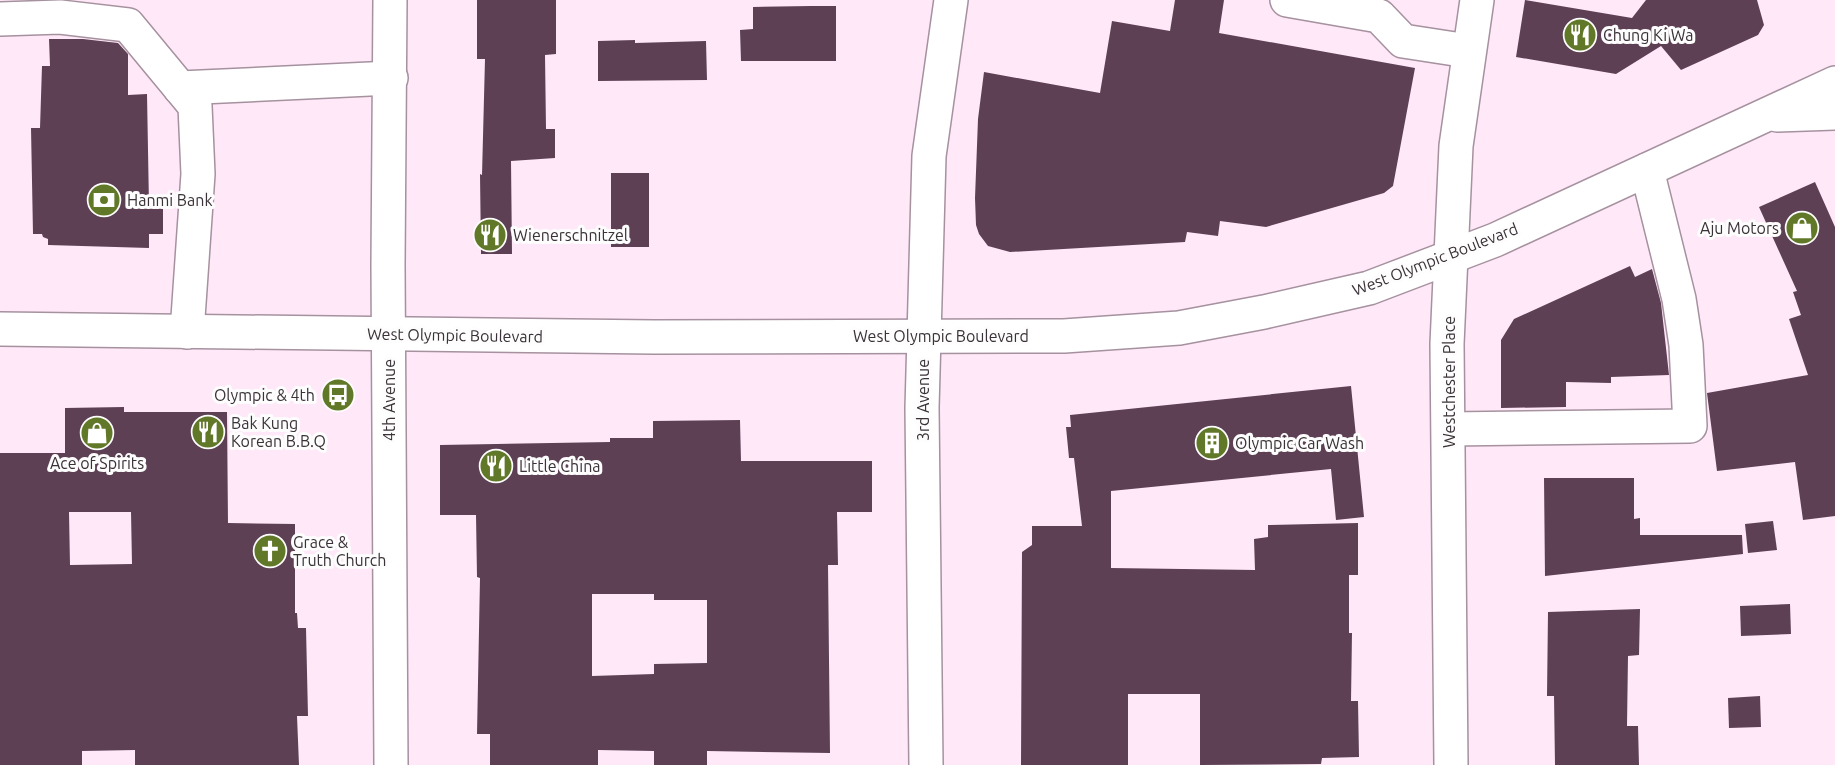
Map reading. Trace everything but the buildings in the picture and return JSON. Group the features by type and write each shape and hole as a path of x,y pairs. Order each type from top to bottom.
{"street":[{"name":"4th Avenue","path":"390,0 388,335 391,765"},
{"name":"3rd Avenue","path":"926,765 923,335 929,156 951,0"},
{"path":"1287,0 1379,16 1403,41 1468,51"},
{"name":"Westchester Place","path":"1451,765 1447,344 1456,146 1477,0"},
{"path":"0,19 60,17 128,25 195,106 198,174 187,332"},
{"path":"180,88 391,78"},
{"name":"West Olympic Boulevard","path":"0,329 654,337 1064,336 1179,328 1264,312 1369,288 1495,240 1835,83"},
{"path":"1764,116 1835,113"},
{"path":"1449,429 1690,426 1686,345 1679,299 1647,170"}],"place":[{"name":"Chung Ki Wa","path":"1580,35"},
{"name":"Hanmi Bank","path":"104,200"},
{"name":"Aju Motors","path":"1802,228"},
{"name":"Wienerschnitzel","path":"490,235"},
{"name":"Olympic & 4th","path":"338,395"},
{"name":"Bak Kung Korean B.B.Q","path":"208,432"},
{"name":"Ace of Spirits","path":"97,433"},
{"name":"Olympic Car Wash","path":"1212,443"},
{"name":"Little China","path":"496,466"},
{"name":"Grace & Truth Church","path":"270,551"}]}
